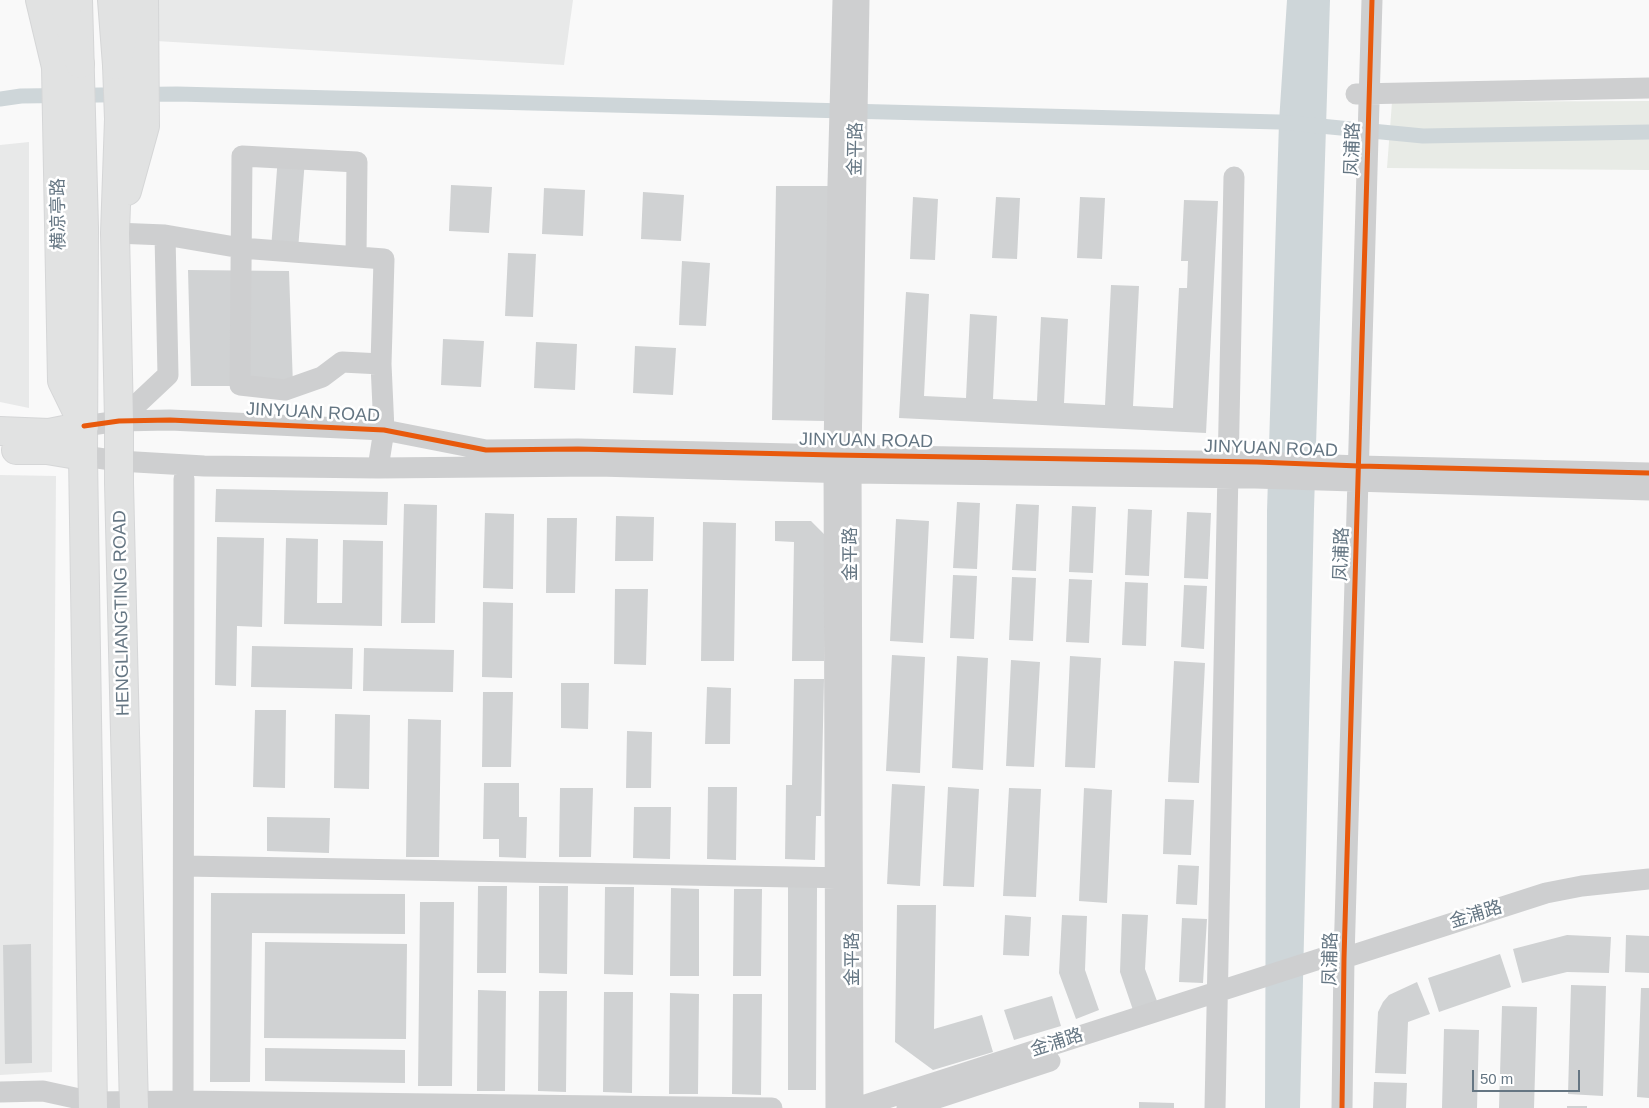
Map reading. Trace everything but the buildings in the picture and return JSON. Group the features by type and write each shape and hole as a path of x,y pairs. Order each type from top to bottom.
{"main road":[{"name":"横凉亭路","path":"40,0 68,65"},
{"path":"63,0 68,65"},
{"name":"横凉亭路","path":"78,0 68,65 69,123 62,381 84,426"},
{"path":"112,0 117,65"},
{"path":"117,65 130,0"},
{"path":"115,233 145,126 144,0"},
{"name":"HENGLIANGTING ROAD","path":"117,65 119,119 115,233 119,421 118,461 134,1105"},
{"path":"0,431 49,433 84,426"},
{"name":"HENGLIANGTING ROAD","path":"84,426 93,1105"},
{"path":"0,449 47,450 83,456"}],"street":[{"path":"843,0 849,80"},
{"name":"金平路","path":"842,464 849,80 859,0"},
{"name":"凤浦路","path":"1330,1108 1352,473 1362,94 1358,0"},
{"name":"凤浦路","path":"1362,94 1372,0"},
{"path":"1362,94 1649,88"},
{"name":"金平路","path":"836,1108 844,878 842,464 838,184 848,142"},
{"path":"356,257 357,162 242,156 240,386 284,390 322,377 342,362 381,364"},
{"path":"1215,1108 1234,177"},
{"path":"115,233 166,236 241,248 384,259 381,364 384,430 378,468"},
{"path":"119,421 168,375 166,236"},
{"name":"JINYUAN ROAD","path":"84,426 119,421 170,420 384,430 486,450 588,449 842,464 1229,469 1352,473 1649,473"},
{"path":"83,456 118,461 204,466 378,468 842,464"},
{"name":"JINYUAN ROAD","path":"1352,473 1649,490"},
{"path":"183,1101 184,479"},
{"path":"184,866 844,878"},
{"name":"金平路","path":"844,878 855,1108"},
{"name":"金浦路","path":"855,1108 1216,999 1546,894 1582,886 1649,879"},
{"name":"凤浦路","path":"1336,961 1342,1108"},
{"name":"金浦路","path":"907,1108 1216,999"},
{"path":"0,1092 43,1091 93,1105 134,1105 183,1101 772,1108"}],"shaded area":[{"path":"155,0 573,0 564,65 156,41"},
{"path":"1287,0 1330,0 1314,509 1300,1108 1265,1108 1267,511 1279,122"},
{"path":"1649,101 1649,170 1387,168 1392,102"},
{"path":"29,142 29,408 0,402 0,145"},
{"path":"0,475 56,476 52,1072 0,1075"}],"waterway":[{"path":"0,99 21,96 177,94 1279,122 1423,136 1649,132"}],"cycle path":[{"path":"1342,1108 1344,958 1372,0"},
{"path":"84,426 119,421 170,420 384,430 486,450 578,449 1257,462 1649,473"}]}
